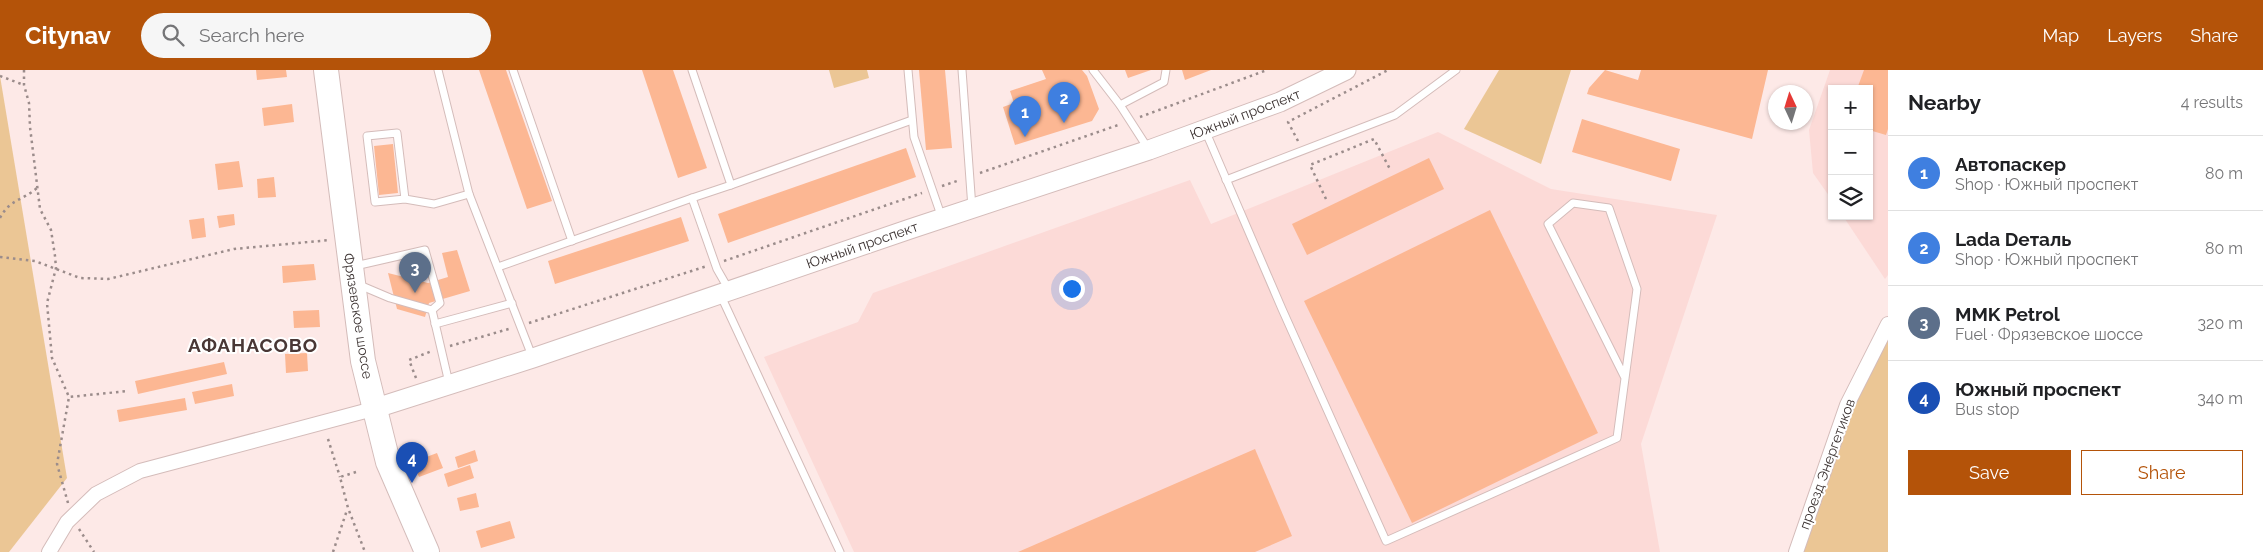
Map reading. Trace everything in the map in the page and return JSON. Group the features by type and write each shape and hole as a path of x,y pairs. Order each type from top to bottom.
{"highway":[{"name":"Фрязевское шоссе","path":"326,70 363,361 388,462 427,552"}],"main road":[{"name":"Южный проспект","path":"374,409 533,358 942,218 1149,150 1280,102 1346,70"}],"street":[{"name":"проезд Энергетиков","path":"1796,552 1847,406 1888,324"},
{"path":"49,552 67,522 96,494 140,471 374,409"}],"lane":[{"path":"438,70 469,194 533,358"},
{"path":"513,70 572,241"},
{"path":"692,70 731,185"},
{"path":"908,70 914,137 942,218"},
{"path":"962,70 972,208"},
{"path":"1093,70 1120,105 1149,150"},
{"path":"1120,105 1164,82 1166,70"},
{"path":"1226,180 1395,115 1456,70"},
{"path":"498,267 912,120"},
{"path":"1205,130 1386,541 1617,438 1637,289 1609,208 1573,203 1548,224 1625,378"},
{"path":"405,199 397,133 367,136 375,202 405,199 434,204 469,194"},
{"path":"692,198 724,292 840,552"},
{"path":"351,275 425,250 440,303 432,310"},
{"path":"351,275 390,298 432,310"},
{"path":"435,324 512,303"},
{"path":"432,310 450,385"}],"path":[{"path":"24,70 24,85 30,103 30,127 40,210 51,230 56,268 47,303 52,358 69,397 57,464 72,517 94,552"},
{"path":"416,380 409,360 440,348 715,264 1130,121 1267,70"},
{"path":"1326,199 1288,122 1388,70"},
{"path":"0,76 24,85"},
{"path":"1310,166 1374,139 1391,172"},
{"path":"0,218 7,205 28,195 37,188"},
{"path":"0,257 35,261 80,278 108,279 234,249 346,238"},
{"path":"69,397 128,391"},
{"path":"328,439 348,508 365,552"},
{"path":"340,477 356,472"},
{"path":"333,552 348,508"}],"shaded area":[{"path":"829,70 867,70 869,78 834,88"},
{"path":"1499,70 1571,70 1541,164 1464,129"},
{"path":"1830,70 1888,70 1888,275 1885,279 1846,220 1873,220 1873,85 1828,85 1828,194 1813,173 1809,130 1813,130 1813,119"},
{"path":"0,76 67,478 9,552 0,552"},
{"path":"1438,132 1551,189 1717,215 1641,444 1660,552 854,552 764,357 858,322 873,293 1190,180 1211,224"},
{"path":"1888,324 1888,552 1796,552 1847,406"}],"building":[{"path":"256,70 286,70 287,77 257,80"},
{"path":"479,70 506,70 552,201 527,209"},
{"path":"642,70 673,70 707,168 678,178"},
{"path":"919,70 945,70 952,148 926,150"},
{"path":"1042,70 1082,70 1087,76 1099,109 1092,121 1015,145 1003,107 1014,103 1010,91 1046,79"},
{"path":"1125,70 1151,70 1128,78"},
{"path":"1182,70 1211,70 1185,80"},
{"path":"1605,70 1638,80 1641,70 1768,70 1752,139 1587,94 1589,88"},
{"path":"1864,70 1888,70 1888,129 1886,135 1873,131 1873,85 1858,85"},
{"path":"292,104 294,122 264,126 262,108"},
{"path":"1582,119 1680,149 1671,181 1572,152"},
{"path":"393,144 398,193 379,195 374,146"},
{"path":"906,148 916,177 728,243 718,214"},
{"path":"1429,158 1444,189 1307,255 1292,224"},
{"path":"239,161 243,187 218,190 215,164"},
{"path":"274,177 276,197 258,198 257,179"},
{"path":"1490,210 1598,433 1412,523 1304,301"},
{"path":"234,214 235,225 219,228 217,216"},
{"path":"681,217 689,241 555,284 548,261"},
{"path":"204,218 206,237 192,239 189,220"},
{"path":"457,250 470,291 429,303 425,317 397,309 388,273 428,283 448,277 442,253"},
{"path":"314,264 316,280 283,283 282,266"},
{"path":"319,310 320,327 294,328 293,311"},
{"path":"307,353 308,371 286,373 285,354"},
{"path":"224,362 227,374 138,394 135,381"},
{"path":"232,384 234,396 195,404 192,392"},
{"path":"185,398 187,410 119,422 117,410"},
{"path":"1255,449 1292,536 1255,552 1018,552"},
{"path":"475,450 478,461 458,468 455,457"},
{"path":"437,453 443,468 419,477 413,462"},
{"path":"470,465 474,478 448,487 444,474"},
{"path":"476,493 479,507 460,511 457,498"},
{"path":"510,521 515,538 481,548 476,531"}],"place":[{"name":"Lada Dеталь","path":"1064,123"},
{"name":"Автопаскер","path":"1025,137"},
{"name":"MMK Petrol","path":"415,293"},
{"name":"Южный проспект","path":"412,483"}],"district":[{"name":"АФАНАСОВО","path":"253,345"}]}
